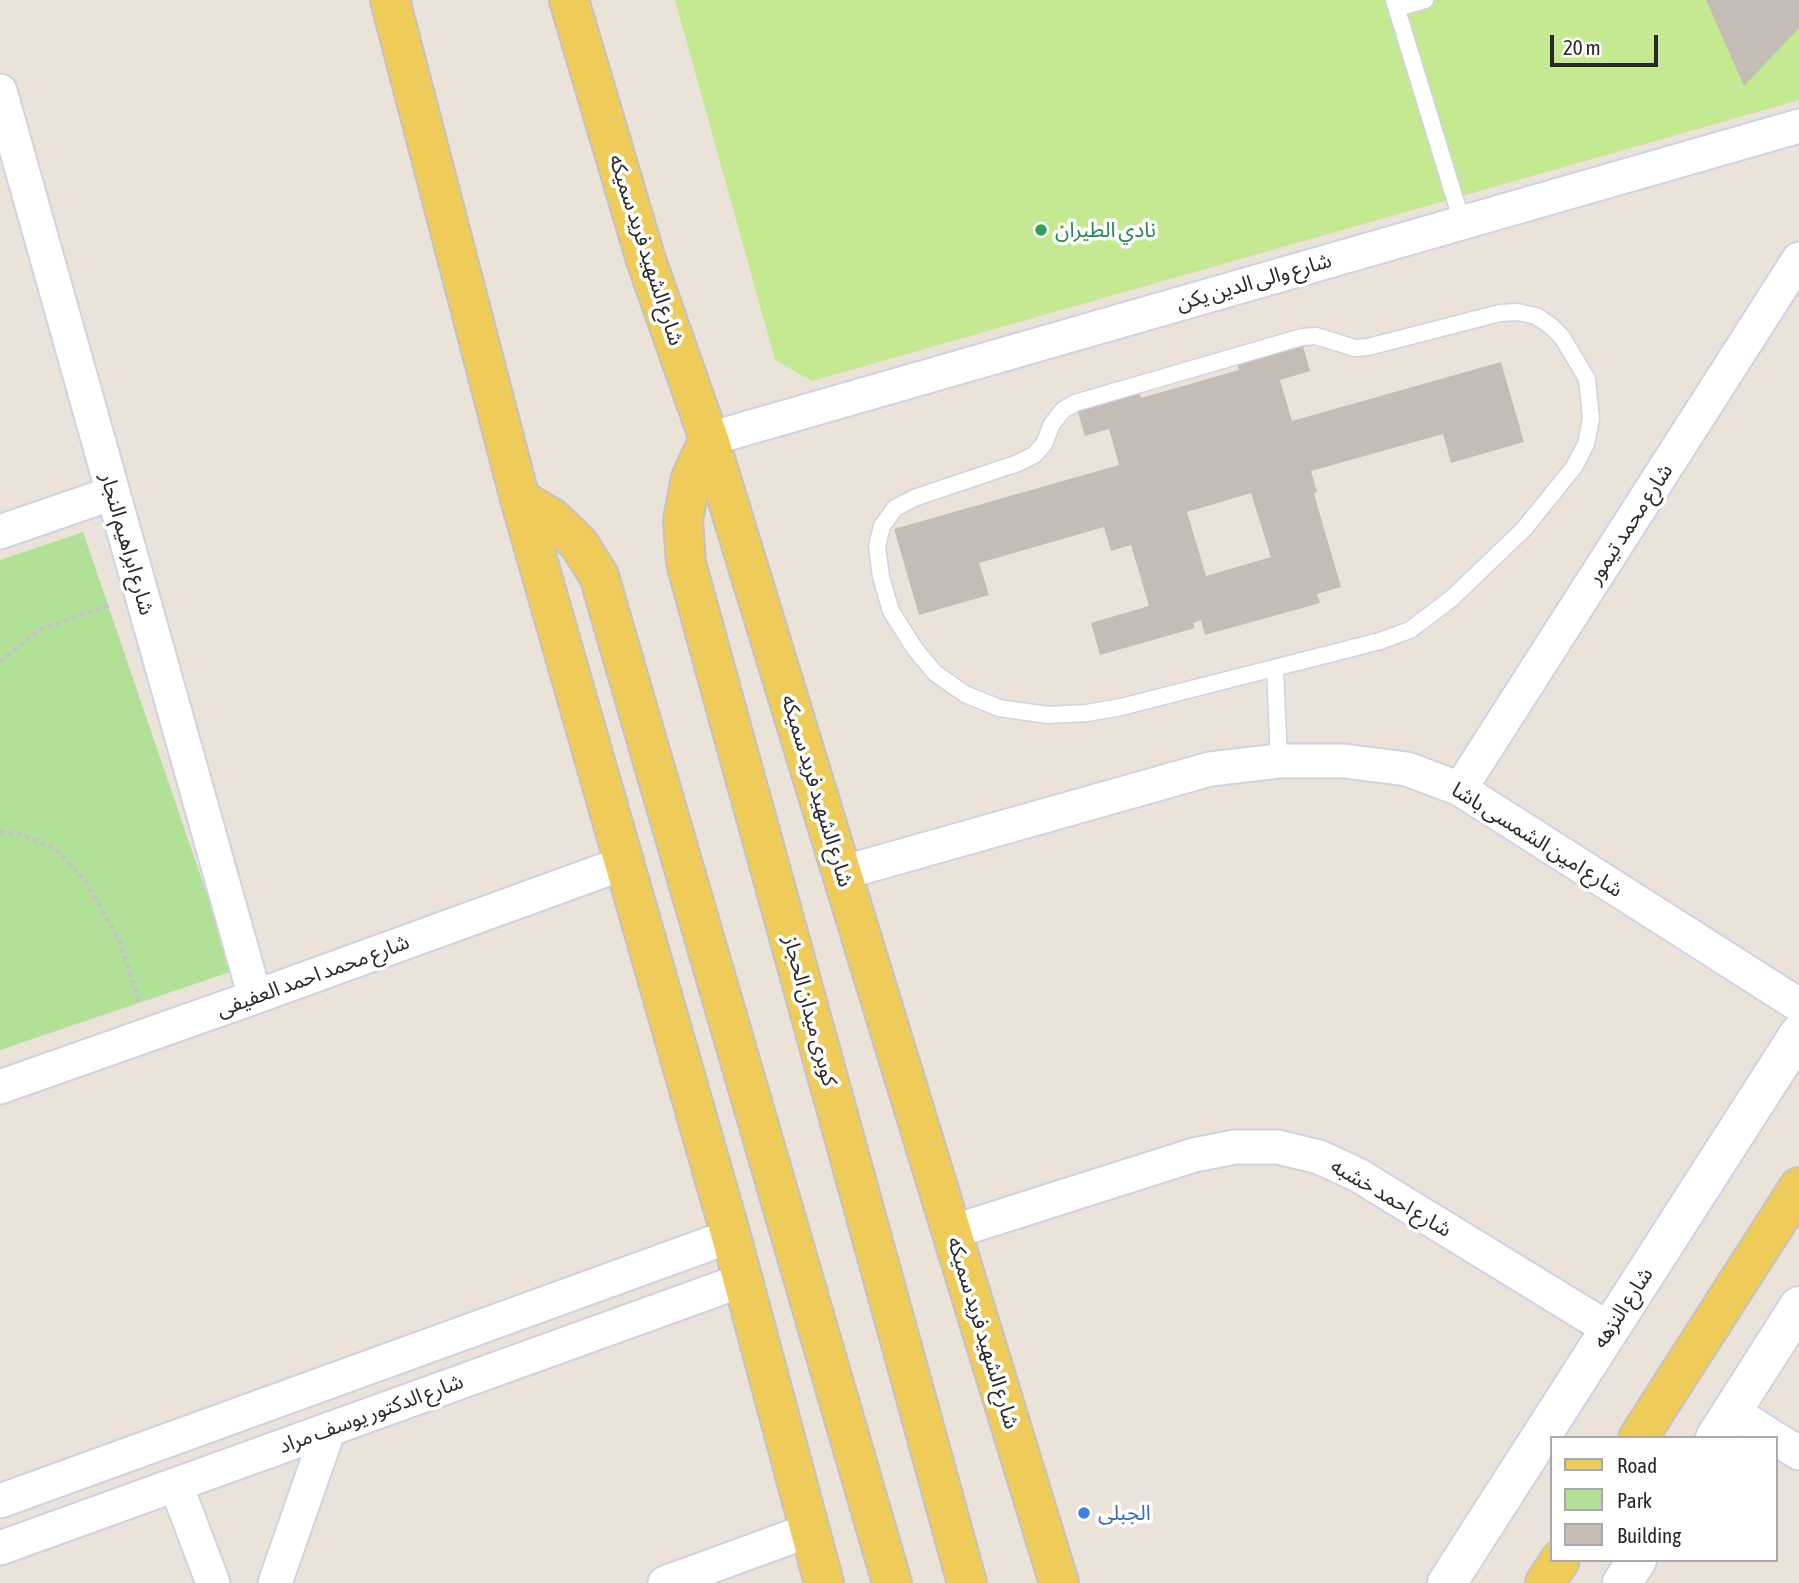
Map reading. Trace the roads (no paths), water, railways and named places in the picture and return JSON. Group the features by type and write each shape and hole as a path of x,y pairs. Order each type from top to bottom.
{"main road":[{"path":"390,0 520,499 731,1236 824,1583"},
{"name":"شارع الشهيد فريد سميكه","path":"569,0 646,260 709,439 1059,1583"},
{"name":"كوبرى ميدان الحجاز","path":"709,439 691,478 685,509 683,520 686,563 967,1583"},
{"path":"520,499 552,518 579,544 600,576 892,1583"},
{"name":"شارع النزهه","path":"1447,1583 1799,1034"},
{"path":"1639,1436 1799,1187"},
{"path":"1723,1425 1799,1306"},
{"path":"1545,1583 1559,1562"},
{"path":"1622,1583 1636,1562"}],"street":[{"name":"شارع ابراهيم النجار","path":"0,91 7,146 113,493 255,998"},
{"name":"شارع والى الدين يكن","path":"709,439 1799,126"},
{"name":"شارع محمد تيمور","path":"1460,789 1799,259"},
{"path":"0,532 113,493"},
{"name":"شارع امين الشمسى باشا","path":"842,873 1210,769 1279,761 1344,761 1407,769 1460,789 1799,1005"},
{"name":"شارع محمد احمد العفيفى","path":"0,1087 255,998 624,863"},
{"name":"شارع احمد خشبه","path":"952,1232 1194,1155 1235,1147 1278,1147 1319,1157 1358,1175 1609,1329"},
{"path":"0,1501 731,1236"},
{"name":"شارع الدكتور يوسف مراد","path":"0,1548 743,1280"},
{"path":"1723,1425 1767,1436"},
{"path":"275,1583 329,1430"},
{"path":"1778,1440 1799,1453"},
{"path":"176,1485 213,1583"},
{"path":"665,1583 810,1530"}],"lane":[{"path":"1425,0 1395,4 1462,222"},
{"path":"1518,312 1536,316 1551,326 1562,337 1587,379 1591,419 1586,444 1568,475 1524,528 1431,616 1410,630 1380,641 1275,668 1087,713 1048,715 999,708 965,694 935,673 915,649 891,611 881,577 877,546 882,526 895,508 914,498 1018,463 1034,455 1063,410 1075,403 1302,337 1316,336 1355,348 1368,347 1500,313 1518,312"},
{"path":"1275,668 1279,761"}],"place":[{"name":"نادي الطيران","path":"1041,230"},
{"name":"الجبلى","path":"1084,1513"}]}
